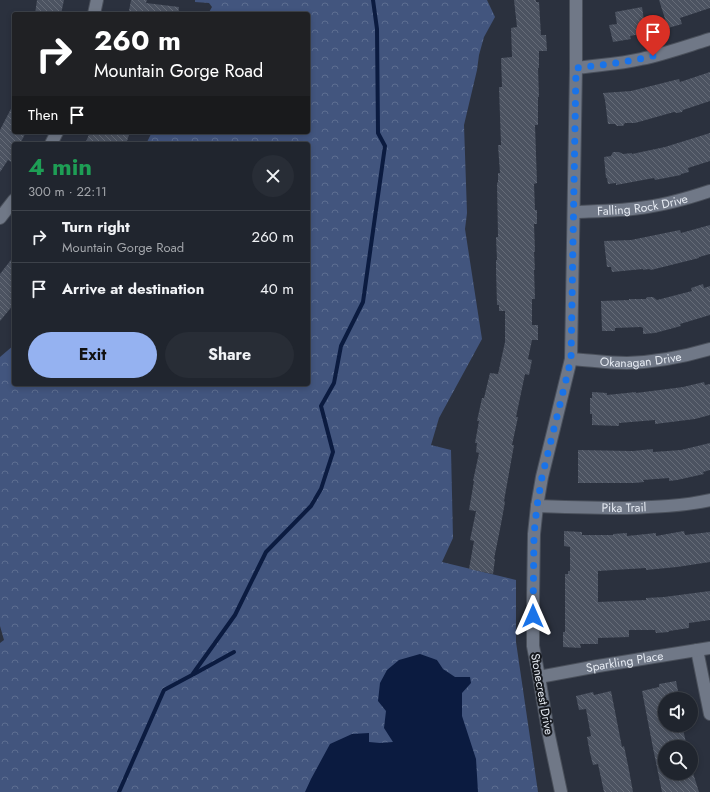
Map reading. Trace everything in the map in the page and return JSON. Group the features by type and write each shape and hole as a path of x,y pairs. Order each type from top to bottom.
{"street":[{"path":"94,12 97,0"},
{"name":"Stonecrest Drive","path":"561,792 548,731 533,646 534,542 537,506 542,477 571,359 576,0"},
{"path":"576,68 639,59 710,39"},
{"name":"Falling Rock Drive","path":"574,212 625,210 647,207 684,199 710,191"},
{"path":"0,218 12,203"},
{"name":"Okanagan Drive","path":"571,359 627,362 649,361 690,355 710,349"},
{"name":"Pika Trail","path":"537,506 606,508 660,507 710,500"},
{"name":"Sparkling Place","path":"539,677 710,648"},
{"path":"697,650 710,714"}],"green space":[{"path":"195,0 487,0 495,17 484,37 464,125 467,213 465,229 482,339 439,418 431,445 451,450 453,538 442,562 516,580 516,642 538,792 0,792 0,643 4,640 0,626 0,357 12,347 12,386 310,386 310,142 147,142 151,134 310,134 310,12 209,12 212,7 209,3 195,2"}],"shaded area":[{"path":"420,654 437,660 443,669 455,677 470,677 471,683 462,693 462,716 476,759 478,792 305,792 330,744 352,734 369,733 369,742 393,742 384,728 386,711 378,701 380,683 387,670 399,660"}],"building":[{"path":"37,0 64,0 61,12 35,12"},
{"path":"131,0 147,0 146,3 179,7 178,12 129,11"},
{"path":"514,0 536,0 536,2 539,2 541,35 546,35 547,51 539,51 538,125 535,125 537,183 534,184 537,224 534,224 535,299 532,299 532,325 538,325 538,340 532,340 528,359 532,360 529,375 525,374 516,417 518,417 512,445 514,445 494,559 493,574 469,569 474,541 470,540 476,511 469,510 479,453 476,452 477,443 475,443 479,421 477,421 490,373 498,374 505,342 505,311 499,311 499,305 497,305 496,269 496,237 498,237 497,183 498,173 500,173 498,145 501,145 499,87 502,87 501,58 512,57 511,28 517,27"},
{"path":"659,0 710,0 710,8 680,18 682,24 668,28"},
{"path":"642,7 646,33 630,36 631,39 613,42 609,25 617,24 615,12"},
{"path":"710,72 710,101 683,110 682,112 674,112 635,123 625,123 623,126 608,124 603,93 631,91 679,79 680,82"},
{"path":"12,107 12,134 25,134 21,142 12,142 12,163 8,160 0,172 0,130"},
{"path":"710,133 710,161 688,168 689,172 655,180 654,178 616,185 616,183 608,184 604,157 611,156 613,152 632,154 665,147"},
{"path":"89,134 129,134 127,142 86,142"},
{"path":"710,225 710,254 651,270 643,269 612,272 611,267 607,267 604,241 631,240 680,230 681,233"},
{"path":"12,259 12,306 0,321 0,274"},
{"path":"703,284 704,288 710,286 710,315 680,324 681,326 655,333 643,334 643,328 641,327 615,328 615,331 602,331 601,301 646,299 647,297 653,297 657,300 692,291 691,288"},
{"path":"704,382 705,385 710,384 710,415 695,419 655,424 655,420 619,423 619,426 592,425 590,398 592,398 592,392 607,393 607,395 636,393 683,387"},
{"path":"710,443 710,470 703,472 704,474 669,481 669,478 643,480 644,482 634,483 578,483 578,450 633,451 653,449 653,452 681,450"},
{"path":"564,531 582,532 582,535 613,535 627,533 627,536 656,533 656,536 684,531 685,535 710,532 710,562 646,570 646,568 598,571 598,602 646,600 646,598 710,591 710,620 689,623 689,628 669,632 656,633 655,630 629,630 629,637 598,638 598,644 580,644 581,648 563,647 563,632 565,632 565,574 568,574 568,571 570,571 570,547 564,546"},
{"path":"676,681 678,692 658,692 658,732 684,732 685,740 658,740 658,772 642,691 659,687 659,684"},
{"path":"611,691 633,792 604,792 598,764 593,765 590,753 587,737 591,736 586,709 579,710 576,696 593,692 594,695"},
{"path":"660,780 695,780 699,792 662,792"}],"waterway":[{"path":"119,792 164,690 192,675 235,615 266,552 311,506 321,489 333,452 321,406 334,383 341,346 363,302 385,146 378,133 377,29 373,0"},
{"path":"194,674 234,652"}],"route":[{"path":"533,616 534,534 537,506 542,477 571,359 576,68 653,56"}]}
